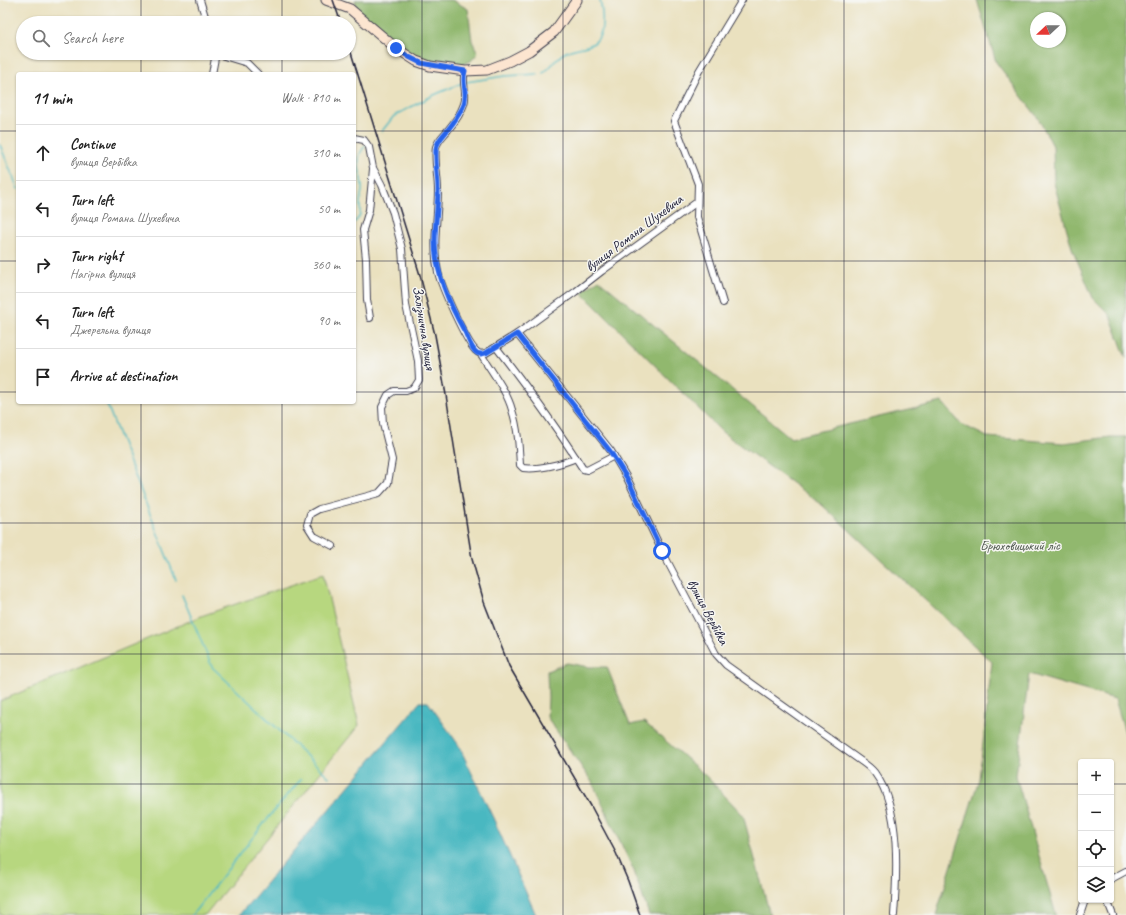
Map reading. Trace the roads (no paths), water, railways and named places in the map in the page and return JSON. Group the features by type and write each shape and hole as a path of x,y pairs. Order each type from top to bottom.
{"street":[{"path":"200,0 204,16"},
{"path":"326,0 350,9 396,48 416,61 464,74 486,70 510,61 529,51 554,32 577,0"},
{"name":"вулиця Романа Шухевича","path":"481,354 486,353 517,334 697,202 698,184 674,121 696,76 742,0"},
{"path":"212,72 215,60"},
{"path":"235,60 247,64 256,72"},
{"path":"464,74 464,88 466,97 464,105 438,143 436,149 438,189 435,241 438,272 460,324 477,353 481,354 509,401 518,437 520,466 528,469 557,464 576,458"},
{"name":"Залізнична вулиця","path":"333,546 314,536 308,526 310,514 320,509 379,493 388,483 392,460 383,424 382,407 388,395 394,391 406,391 414,388 420,380 418,361 406,305 402,249 393,214 382,185 373,168 368,147 364,140 356,138"},
{"name":"Залізнична вулиця","path":"370,318 367,300 366,259 363,230 369,210 373,168"},
{"path":"697,202 699,224 723,303"},
{"name":"вулиця Вербівка","path":"517,334 614,456 627,478 662,551 716,654 726,665 865,764 876,775 886,794 896,840 894,915"},
{"path":"496,347 534,396 583,469 587,470 614,456"},
{"path":"1114,877 1126,871"},
{"path":"1080,915 1084,903"},
{"path":"1108,903 1113,915"}],"water":[{"path":"420,702 428,702 458,744 494,820 536,915 239,915"}],"waterway":[{"path":"543,73 563,54 590,45 599,37 602,25 600,0"},
{"path":"466,82 505,76 538,74"},
{"path":"382,131 394,116 434,95 462,83"},
{"path":"0,145 16,184"},
{"path":"356,221 360,215 362,190 359,159 360,154 366,145"},
{"path":"107,404 176,580"},
{"path":"182,595 212,667 329,777"},
{"path":"192,915 301,779"}],"railway":[{"path":"333,0 339,16"},
{"path":"353,60 420,275 435,335 472,559 484,602 509,666 591,806 616,853 640,915"}],"park label":[{"name":"Брюховицький ліс","path":"1020,545"}]}
